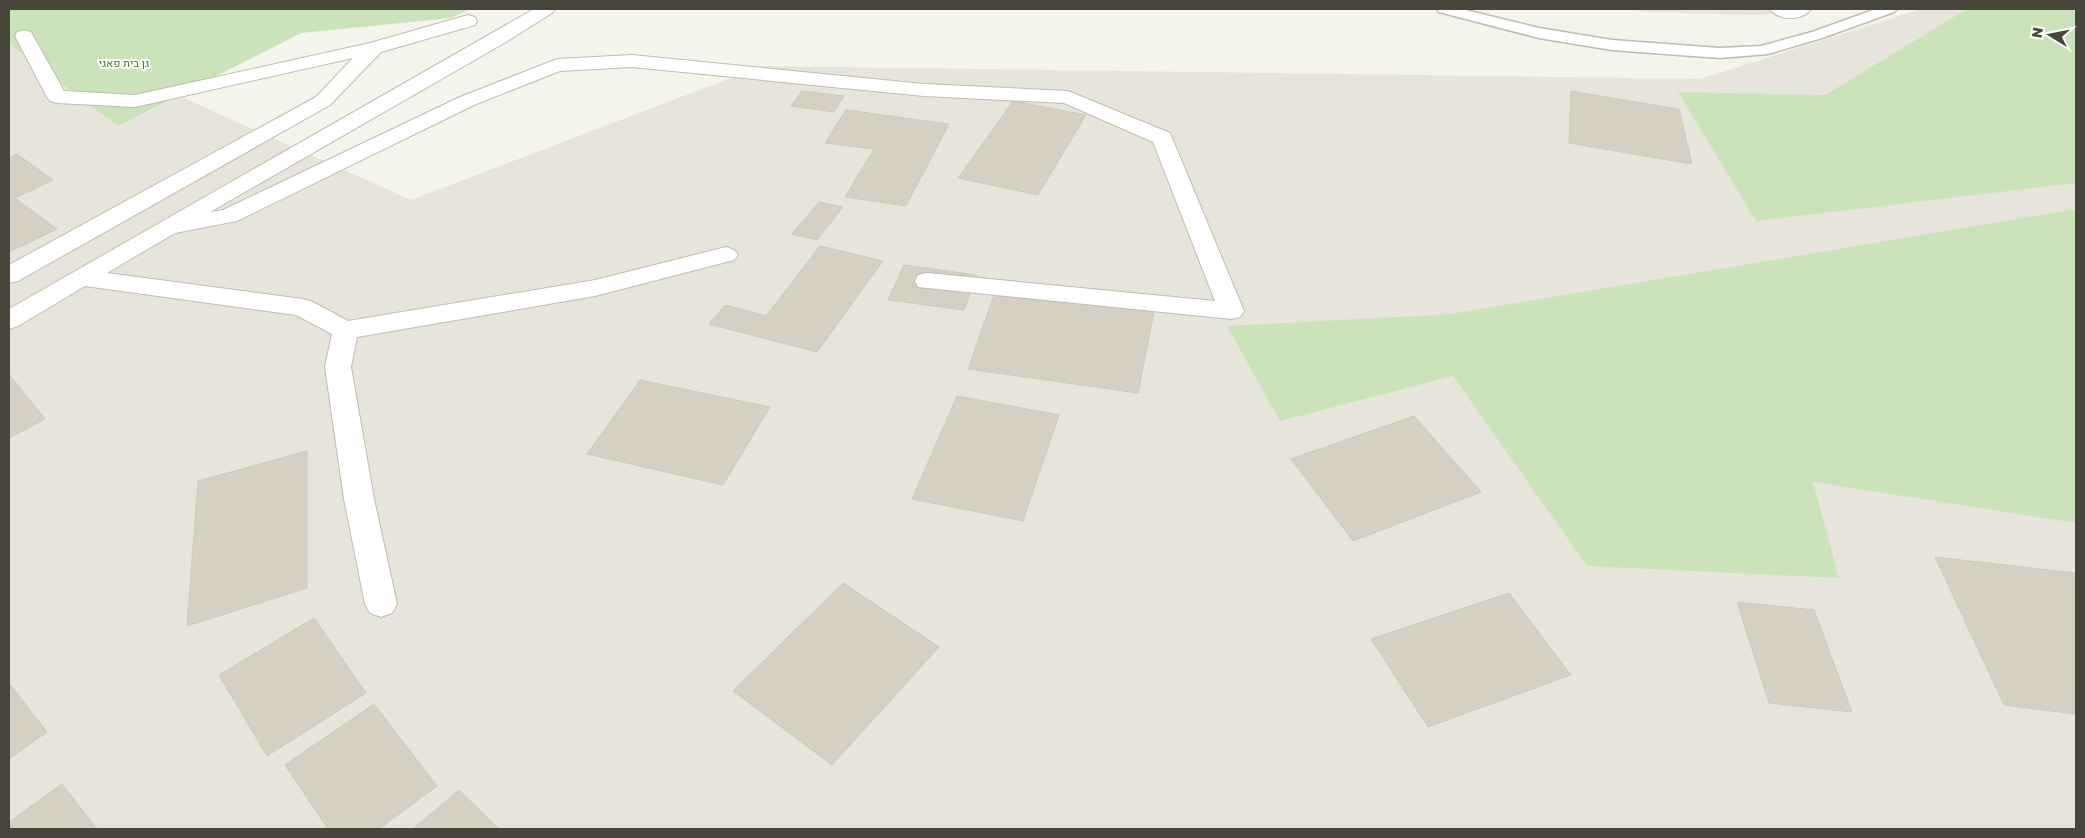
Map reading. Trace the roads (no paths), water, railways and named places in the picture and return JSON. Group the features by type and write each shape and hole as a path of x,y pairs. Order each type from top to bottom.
{"street":[{"path":"9,320 169,226 499,38 546,9"},
{"path":"1778,9 1793,13 1802,9"},
{"path":"24,36 56,98 135,101 374,48 468,21"},
{"path":"9,275 323,101 374,48"},
{"path":"169,226 230,216 467,101 557,65 632,61 924,90 1068,97 1162,138 1231,311 927,281"},
{"path":"81,278 302,307 345,330 595,288 726,256"},
{"path":"345,330 338,367 359,499 381,604"}],"lane":[{"path":"1444,9 1548,34 1612,45 1720,53 1762,51 1816,35 1889,9"}],"park label":[{"name":"גן בית פאגי","path":"124,63"}]}
